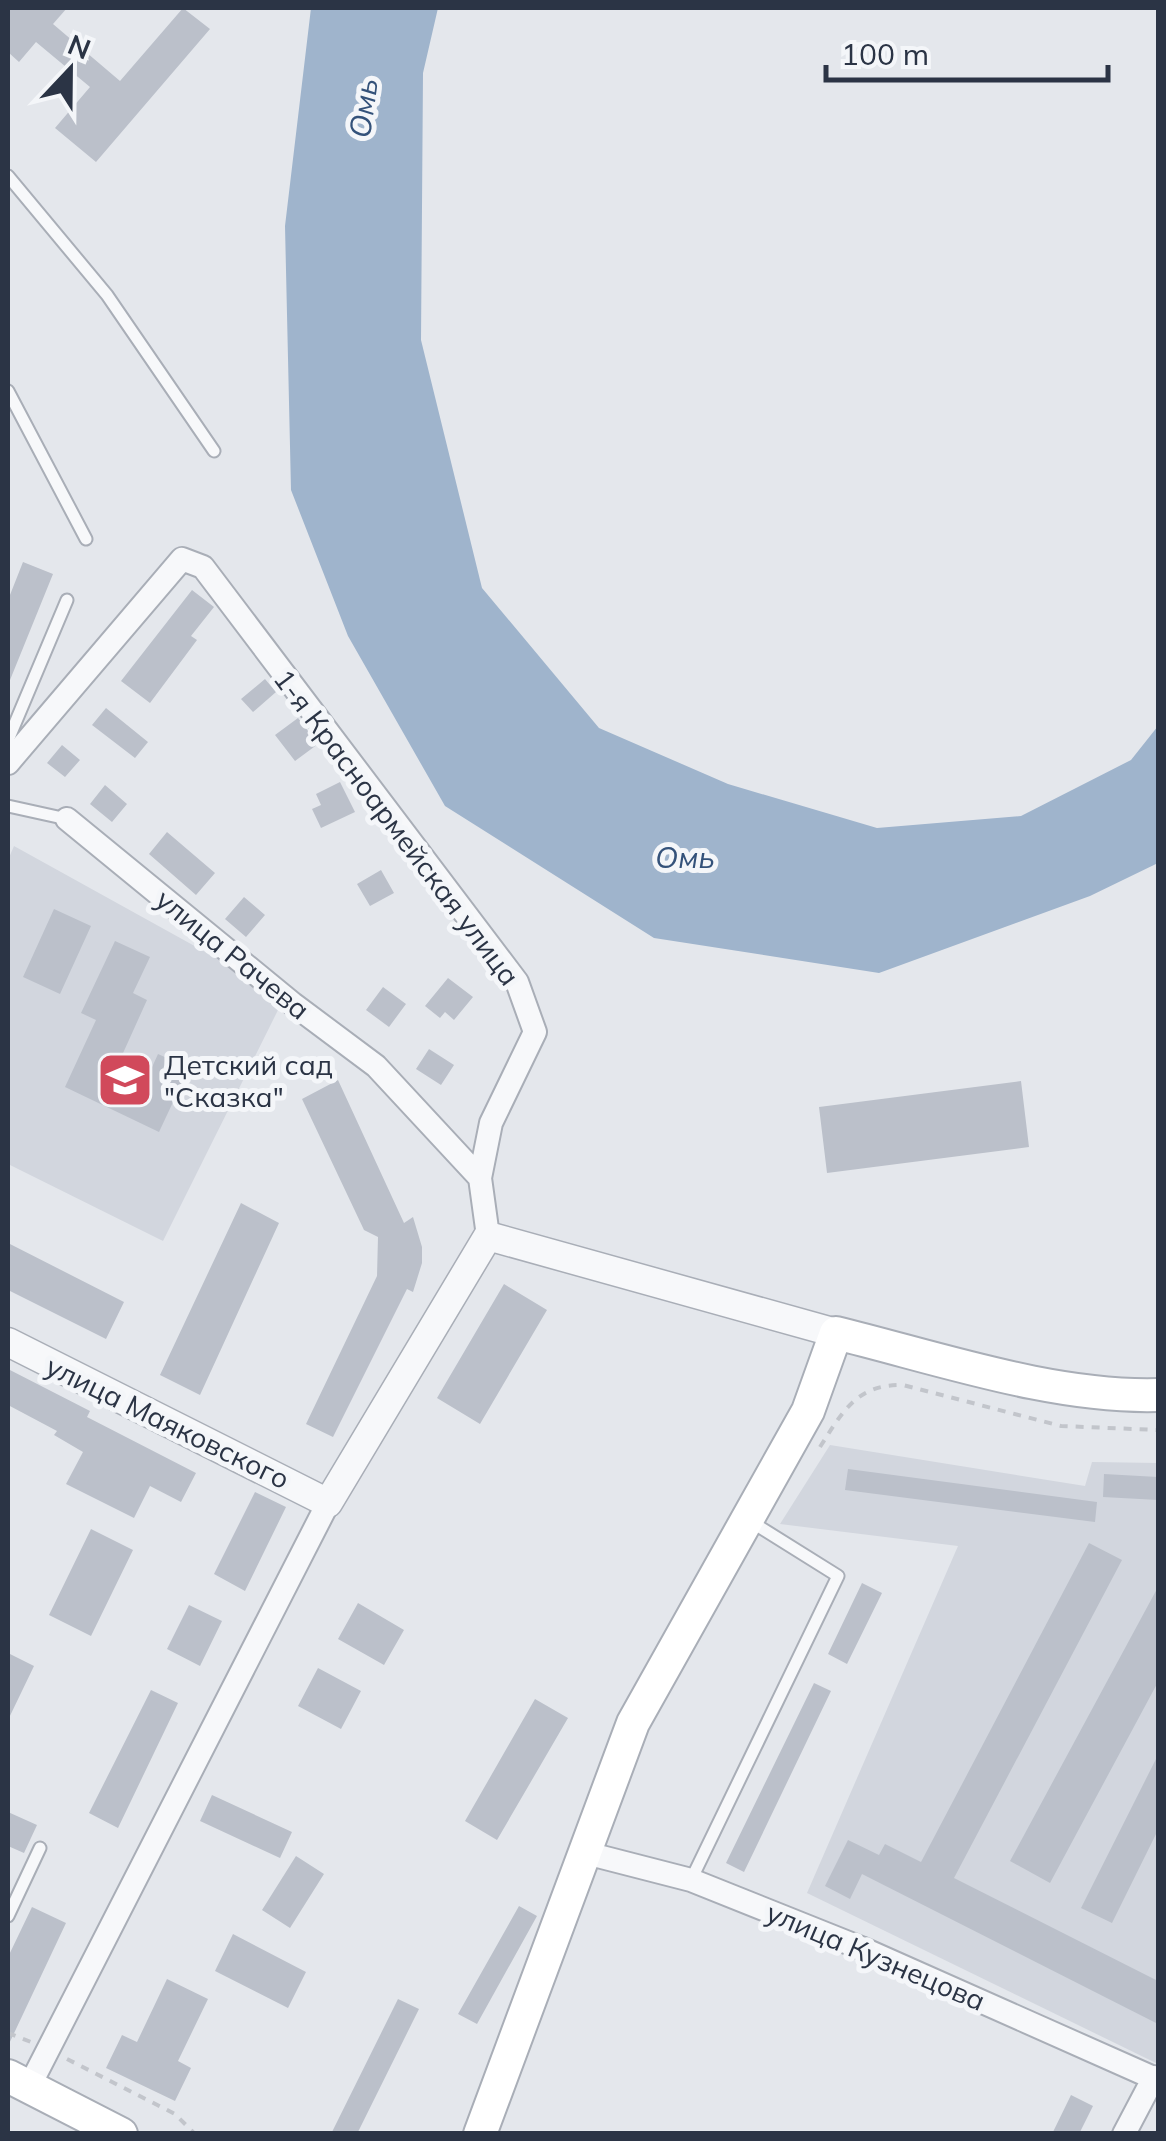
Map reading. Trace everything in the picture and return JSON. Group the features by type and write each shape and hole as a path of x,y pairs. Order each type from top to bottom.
{"main road":[{"path":"480,2134 634,1724 808,1411 836,1333 1013,1376 1098,1392 1158,1395"},
{"path":"18,2081 121,2134"}],"street":[{"name":"1-я Красноармейская улица","path":"8,764 182,559 203,567 517,982 535,1032 491,1123 480,1178 488,1236"},
{"name":"улица Рачева","path":"67,819 293,1004 376,1066 480,1178"},
{"path":"18,2081 47,2049 328,1502 488,1236 836,1333"},
{"name":"улица Маяковского","path":"8,1342 328,1502"},
{"name":"улица Кузнецова","path":"586,1853 691,1880 861,1948 1156,2078"},
{"path":"1124,2134 1156,2078"}],"lane":[{"path":"8,176 107,295 214,451"},
{"path":"8,391 86,539"},
{"path":"8,740 68,600"},
{"path":"8,806 67,819"},
{"path":"691,1880 838,1576 748,1519"},
{"path":"8,1916 40,1848"}],"path":[{"path":"817,1450 838,1418 860,1395 884,1385 903,1385 1061,1426 1158,1430"},
{"path":"8,2033 175,2114 196,2134"}],"shaded area":[{"name":"Детский сад \"Сказка\"","path":"14,846 285,996 163,1241 8,1164 8,860"},
{"path":"830,1445 1085,1486 1092,1462 1158,1463 1158,2064 807,1893 958,1546 780,1524"}],"water":[{"name":"Омь","path":"311,8 438,8 423,73 421,340 482,588 599,728 728,784 877,828 1021,816 1131,760 1158,726 1158,863 1090,896 879,973 654,938 445,806 348,636 291,490 285,226"}],"building":[{"path":"8,8 67,8 53,24 120,81 183,8 210,29 96,162 55,128 90,87 36,42 19,62 8,52"},
{"path":"23,562 53,574 8,685 8,600"},
{"path":"192,590 214,607 191,636 197,640 150,703 121,681"},
{"path":"265,679 276,692 253,712 241,699"},
{"path":"106,708 148,742 135,758 92,725"},
{"path":"298,718 318,744 295,761 275,735"},
{"path":"62,745 80,760 65,777 47,763"},
{"path":"340,782 355,812 321,828 312,809 321,805 316,794"},
{"path":"105,785 127,804 112,822 90,804"},
{"path":"167,832 215,873 196,895 149,854"},
{"path":"381,870 394,893 370,906 357,884"},
{"path":"244,897 265,915 246,937 225,919"},
{"path":"54,909 91,926 60,994 23,977"},
{"path":"115,941 150,957 133,993 147,1000 119,1062 148,1076 158,1054 189,1068 159,1132 65,1087 96,1020 81,1013"},
{"path":"448,978 473,997 454,1020 445,1012 440,1018 425,1006"},
{"path":"383,987 406,1004 389,1027 366,1010"},
{"path":"429,1049 454,1065 441,1085 416,1069"},
{"path":"338,1080 404,1223 413,1217 422,1247 422,1263 413,1292 407,1289 333,1437 306,1424 377,1276 378,1237 364,1230 302,1099"},
{"path":"1021,1081 1029,1147 827,1173 819,1107"},
{"path":"241,1203 279,1223 200,1395 160,1375"},
{"path":"8,1243 124,1302 106,1339 8,1290"},
{"path":"504,1284 547,1310 480,1424 437,1398"},
{"path":"8,1369 90,1411 87,1417 196,1473 181,1502 150,1486 134,1518 66,1484 83,1452 54,1435 57,1431 8,1405"},
{"path":"848,1469 1097,1502 1095,1522 845,1490"},
{"path":"1104,1474 1158,1477 1158,1500 1103,1497"},
{"path":"255,1492 286,1507 245,1591 214,1574"},
{"path":"91,1529 133,1550 91,1636 49,1615"},
{"path":"1089,1543 1122,1560 954,1878 1158,1981 1158,2024 862,1874 850,1899 825,1886 848,1840 879,1855 885,1844 921,1862"},
{"path":"862,1583 882,1593 847,1664 828,1654"},
{"path":"1158,1587 1158,1682 1050,1883 1010,1861"},
{"path":"358,1603 404,1630 384,1665 338,1639"},
{"path":"189,1605 222,1621 200,1666 167,1649"},
{"path":"8,1653 34,1666 8,1720"},
{"path":"318,1668 361,1691 341,1729 298,1706"},
{"path":"814,1683 831,1691 744,1872 726,1863"},
{"path":"151,1690 178,1703 118,1828 89,1813"},
{"path":"535,1699 568,1718 497,1840 465,1821"},
{"path":"1158,1755 1158,1830 1112,1923 1081,1908"},
{"path":"212,1795 292,1832 280,1858 200,1821"},
{"path":"8,1812 37,1825 24,1853 8,1846"},
{"path":"296,1856 324,1874 290,1928 262,1910"},
{"path":"519,1906 537,1916 477,2024 458,2014"},
{"path":"32,1907 66,1923 8,2046 8,1957"},
{"path":"233,1934 306,1972 288,2008 215,1971"},
{"path":"167,1979 208,1999 178,2061 191,2068 175,2101 106,2068 122,2035 137,2042"},
{"path":"398,1999 419,2009 357,2134 331,2134"},
{"path":"1071,2095 1093,2106 1079,2134 1052,2134"}],"place":[{"name":"Детский сад \"Сказка\"","path":"125,1080"}]}
